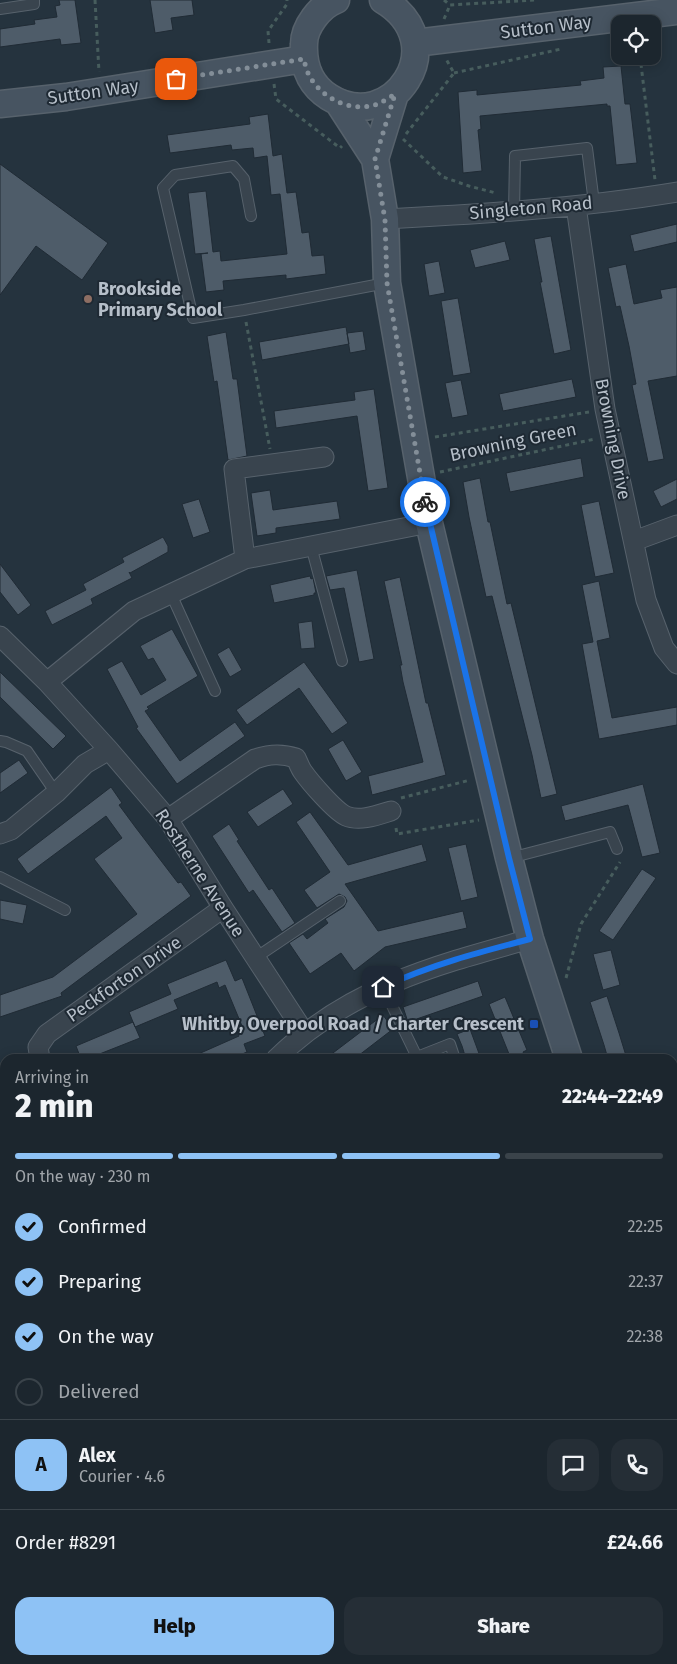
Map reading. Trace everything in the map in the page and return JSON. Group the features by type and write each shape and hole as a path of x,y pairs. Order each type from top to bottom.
{"street":[{"path":"338,102 359,107 378,104 395,94 407,80 425,42 396,8 383,0"},
{"path":"332,1 311,21 304,39 304,59 309,76 321,92 338,102 382,135"},
{"name":"Sutton Way","path":"425,42 677,11"},
{"name":"Sutton Way","path":"0,104 100,92 304,59"},
{"path":"395,94 375,159 385,220 387,283 420,476 429,523 509,858 530,939 567,1054"},
{"name":"Singleton Road","path":"385,220 514,205 585,204 677,192"},
{"name":"Browning Drive","path":"585,204 605,409 646,600 664,648 677,664"},
{"path":"245,559 234,469 324,457"},
{"path":"46,682 134,611 245,559 429,523"},
{"path":"634,541 677,525"},
{"name":"Rostherne Avenue","path":"0,636 109,750 168,819 223,908 304,1032"},
{"path":"0,834 11,830 56,793 85,764 109,750"},
{"path":"168,819 255,759 266,755 283,754 296,758 301,770 333,805 346,816 366,818 391,811"},
{"name":"Peckforton Drive","path":"39,1054 38,1047 47,1034 223,908"},
{"path":"281,1054 304,1032 353,1000 404,977 456,959 530,939"}],"lane":[{"path":"0,9 34,4 34,0"},
{"path":"514,205 514,156 587,148 585,204"},
{"path":"251,216 244,179 233,166 175,175 164,188 193,318 387,283"},
{"path":"311,546 342,661"},
{"path":"171,594 215,691"},
{"path":"0,742 6,742 27,751 56,793"},
{"path":"509,858 610,832 617,849"},
{"path":"0,877 65,910"},
{"path":"255,958 340,902"},
{"path":"383,987 415,1054"},
{"path":"424,1054 450,1044 453,1054"}],"path":[{"path":"96,0 100,92"},
{"path":"444,0 450,4 536,0"},
{"path":"288,1 268,31 276,99 340,148 382,135 454,73 562,49"},
{"path":"450,4 425,42 454,73"},
{"path":"641,65 657,195"},
{"path":"382,135 443,177 514,205"},
{"path":"244,310 272,464"},
{"name":"Browning Green","path":"415,440 605,409"},
{"name":"Browning Green","path":"420,476 611,434"},
{"path":"489,775 390,801 391,811 397,834 499,816"},
{"path":"565,979 581,924 620,862 617,849"}],"building":[{"path":"59,0 75,0 81,43 61,45 60,39 0,47 0,29 35,24 34,20 57,17 55,6 60,5"},
{"path":"150,0 192,0 194,15 171,18 173,30 155,33"},
{"path":"621,66 625,104 630,104 637,163 616,165 610,106 607,106 607,104 480,116 481,129 478,130 482,171 463,173 458,92 477,90 477,95 581,85 580,81 604,78 603,67"},
{"path":"268,114 273,156 282,154 287,193 296,192 302,233 309,232 312,256 324,255 326,274 286,279 286,275 223,281 224,290 206,292 201,254 208,253 195,254 188,193 206,191 213,252 220,251 221,261 287,254 280,194 271,195 267,156 254,158 253,148 232,150 231,145 170,153 167,135 250,124 249,117"},
{"path":"0,164 108,243 82,280 36,246 0,295"},
{"path":"677,224 677,242 634,252 630,235"},
{"path":"551,236 571,350 554,354 534,239"},
{"path":"505,241 510,260 475,268 470,250"},
{"path":"439,261 445,293 429,296 424,264"},
{"path":"626,264 634,304 662,298 660,290 677,287 677,376 648,381 664,459 648,462 632,385 636,384 629,346 620,306 616,307 608,268"},
{"path":"458,298 471,373 453,376 441,301"},
{"path":"346,327 349,344 262,360 259,342"},
{"path":"363,331 366,350 350,353 347,333"},
{"path":"226,332 233,379 237,379 247,456 228,460 217,381 214,382 207,336"},
{"path":"572,379 576,397 503,411 499,394"},
{"path":"461,380 468,415 452,418 445,383"},
{"path":"374,389 388,488 368,491 357,416 276,428 274,411 355,400 354,392"},
{"path":"581,458 584,477 510,492 506,473"},
{"path":"480,478 507,604 511,603 557,794 541,798 492,596 486,597 469,517 463,482"},
{"path":"677,479 677,499 661,507 653,491"},
{"path":"270,490 273,510 337,501 340,519 276,528 276,533 257,536 251,493"},
{"path":"199,499 210,532 193,538 182,504"},
{"path":"599,501 614,573 595,577 581,505"},
{"path":"163,537 168,546 168,552 129,572 132,578 91,599 93,604 52,625 45,611 86,590 83,584 124,562 122,558"},
{"path":"0,564 31,605 18,615 0,592"},
{"path":"357,570 374,659 359,662 344,588 330,590 326,576"},
{"path":"310,576 311,579 313,578 316,593 314,595 274,603 270,585"},
{"path":"400,577 426,703 428,703 446,775 372,795 368,776 423,762 403,682 400,665 402,665 384,581"},
{"path":"599,581 610,638 597,641 612,718 677,707 677,725 599,739 582,644 593,642 582,585"},
{"path":"312,621 315,648 301,649 298,623"},
{"path":"172,629 198,676 147,707 149,709 145,711 180,761 235,722 245,736 177,784 136,728 138,727 107,669 122,661 141,695 166,680 153,658 148,660 140,646"},
{"path":"229,647 242,670 230,677 217,654"},
{"path":"304,662 348,723 332,734 299,688 247,725 236,710"},
{"path":"0,672 66,736 53,749 0,697"},
{"path":"343,740 362,772 346,781 328,749"},
{"path":"19,760 28,773 0,793 0,773"},
{"path":"643,784 660,853 642,857 628,805 565,821 561,806"},
{"path":"111,787 122,803 119,805 178,883 181,882 191,896 61,993 62,996 0,1017 0,995 53,977 137,914 94,859 122,838 106,816 28,874 17,859"},
{"path":"283,789 293,804 258,827 247,812"},
{"path":"310,812 348,865 422,844 427,861 345,884 378,931 463,911 467,928 385,947 354,971 341,953 310,974 289,943 303,934 307,939 328,923 325,919 344,907 347,901 345,897 339,894 317,908 304,890 330,872 296,822"},
{"path":"229,824 239,840 237,841 269,890 272,888 295,923 282,932 253,890 249,893 212,836"},
{"path":"466,844 478,897 461,901 448,848"},
{"path":"642,869 656,878 613,940 599,931"},
{"path":"0,900 27,905 23,924 0,919"},
{"path":"611,950 620,985 603,990 593,954"},
{"path":"226,960 235,981 242,978 265,1036 244,1044 247,1052 242,1054 198,1054 239,1036 236,1029 242,1026 225,985 219,988 217,982 174,1000 178,1009 135,1027 129,1012 171,994 167,984"},
{"path":"478,981 483,996 408,1022 403,1007"},
{"path":"607,996 625,1054 607,1054 590,1002"},
{"path":"505,997 527,1050 523,1052 524,1054 509,1054 489,1004"},
{"path":"383,1015 393,1029 360,1054 332,1054"},
{"path":"133,1022 140,1038 100,1054 79,1054 76,1046"},
{"path":"470,1029 479,1054 464,1054 457,1034"}],"way so far":[{"path":"176,79 304,59 309,76 321,92 338,102 359,107 378,104 395,94 375,159 385,220 387,283 425,502"}],"place":[{"name":"Brookside Primary School","path":"88,299"},
{"name":"Whitby, Overpool Road / Charter Crescent","path":"534,1024"}],"route":[{"path":"383,987 404,977 456,959 530,939 425,502"}]}
